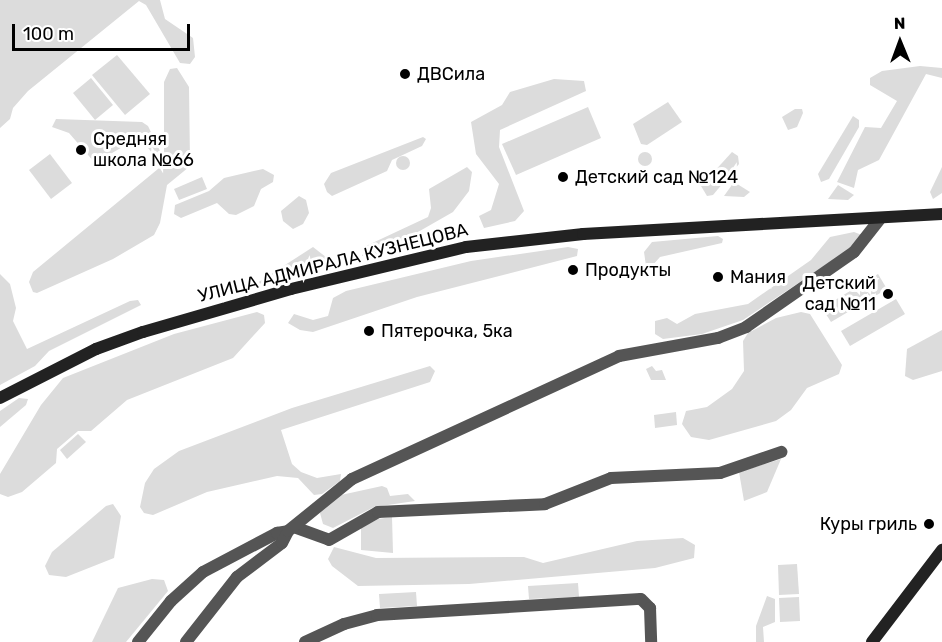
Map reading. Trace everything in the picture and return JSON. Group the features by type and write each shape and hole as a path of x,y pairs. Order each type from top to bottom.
{"main road":[{"name":"УЛИЦА АДМИРАЛА КУЗНЕЦОВА","path":"0,398 96,349 143,332 291,289 466,247 592,234 942,214"},
{"path":"872,642 942,550"}],"street":[{"path":"186,642 221,594 282,543 291,529 352,479 586,370 641,349 718,338 746,327 854,252 880,219"},
{"path":"138,642 171,601 203,572 277,533 291,529 329,540 378,512 545,504 611,478 720,473 782,452"},
{"path":"305,642 344,624 377,615 641,599 650,608 651,642"}],"shaded area":[{"path":"0,0 160,0 165,19 193,38 195,57 190,64 180,63 146,5 139,1 28,91 13,108 10,119 0,128"},
{"path":"117,55 150,94 125,115 92,75"},
{"path":"920,66 942,68 942,78 926,74 879,160 858,170 854,188 837,182 865,127 881,128 897,101 870,85 870,78 882,71"},
{"path":"177,68 189,87 190,161 189,167 167,185 160,223 154,235 113,259 37,293 33,292 29,282 33,272 164,164 164,82 170,69"},
{"path":"91,78 113,105 95,120 73,93"},
{"path":"554,79 584,81 586,91 500,130 499,147 524,211 515,221 484,228 479,216 491,210 499,184 476,154 471,122 502,105 510,92"},
{"path":"668,102 682,122 647,145 641,144 633,124"},
{"path":"588,107 601,138 516,175 502,144"},
{"path":"795,109 802,109 803,113 797,127 788,130 782,117"},
{"path":"853,116 859,120 859,127 829,179 821,182 818,174"},
{"path":"56,119 142,122 148,126 162,155 154,156 143,141 136,139 95,163 69,133 52,127"},
{"path":"423,137 426,139 422,146 392,160 387,171 332,196 327,192 324,184 331,173"},
{"path":"642,152 648,152 652,159 648,166 642,166 638,162 638,156"},
{"path":"732,152 738,156 739,164 713,195 707,196 701,186"},
{"path":"50,154 72,183 51,199 29,170"},
{"path":"403,156 408,158 410,163 408,168 403,170 398,168 396,163 398,158"},
{"path":"467,167 472,172 469,191 453,212 376,256 362,256 366,246 428,217 431,208 429,189"},
{"path":"942,167 942,193 933,199 930,192"},
{"path":"263,169 274,175 273,182 261,189 254,206 236,215 229,214 217,203 181,218 174,214 175,205 209,191 224,178"},
{"path":"202,177 207,189 179,200 174,189"},
{"path":"734,182 750,192 744,197 724,196"},
{"path":"838,185 854,195 848,200 828,199"},
{"path":"299,196 306,200 309,213 303,224 293,229 283,221 281,211"},
{"path":"854,232 862,235 851,248 743,320 702,334 663,339 655,334 655,321 667,318 677,324 695,314 748,304 811,260 830,237"},
{"path":"718,236 723,239 722,243 660,257 652,266 646,266 644,252 652,242"},
{"path":"313,247 331,261 331,266 254,285"},
{"path":"568,247 578,249 577,256 417,297 313,332 300,330 288,323 294,314 313,320 328,316 333,298 346,291 471,261"},
{"path":"0,274 10,284 16,308 13,321 27,349 130,301 138,300 141,305 49,351 35,366 0,385"},
{"path":"878,274 887,289 831,322 822,308"},
{"path":"896,299 905,314 850,346 841,331"},
{"path":"257,312 264,315 265,323 233,358 127,400 91,431 78,431 57,449 56,463 22,492 8,497 0,494 0,474 41,405 63,378 174,334"},
{"path":"801,312 810,314 842,365 839,374 807,388 791,410 776,421 709,440 691,437 682,424 686,411 707,407 732,389 744,371 743,341 748,333 776,318"},
{"path":"942,330 942,371 913,380 905,376 907,349"},
{"path":"430,366 435,371 430,382 281,430 292,464 301,472 317,478 341,474 340,481 322,494 314,495 298,478 277,476 207,492 153,515 144,513 140,507 145,483 154,469 179,451 292,408"},
{"path":"652,366 656,371 662,370 666,380 651,380 646,369"},
{"path":"19,398 28,399 26,405 0,427 0,411"},
{"path":"676,412 677,425 655,428 654,415"},
{"path":"78,434 86,442 67,459 60,450"},
{"path":"781,459 767,492 744,501 739,472"},
{"path":"382,486 387,488 390,496 408,494 415,501 374,507 333,528 323,524 320,513 324,507 341,495"},
{"path":"113,504 121,516 114,558 66,577 49,575 45,566 52,552 106,506"},
{"path":"392,517 393,553 361,550 361,528 378,519"},
{"path":"683,538 695,545 694,558 655,568 469,584 358,586 332,566 328,559 334,547 376,558 524,557 543,563 637,541"},
{"path":"797,564 799,594 779,595 778,565"},
{"path":"152,579 164,580 168,591 126,642 92,642 118,588"},
{"path":"578,583 579,597 529,599 528,586"},
{"path":"416,592 417,606 380,608 379,594"},
{"path":"767,596 775,599 775,622 763,627 764,642 756,642 756,626"},
{"path":"799,597 800,621 780,622 779,598"}],"place":[{"name":"ДВСила","path":"405,74"},
{"name":"Средняя школа №66","path":"81,150"},
{"name":"Детский сад №124","path":"563,177"},
{"name":"Продукты","path":"573,270"},
{"name":"Мания","path":"718,277"},
{"name":"Детский сад №11","path":"888,294"},
{"name":"Пятерочка, 5ка","path":"369,331"},
{"name":"Куры гриль","path":"929,524"}]}
